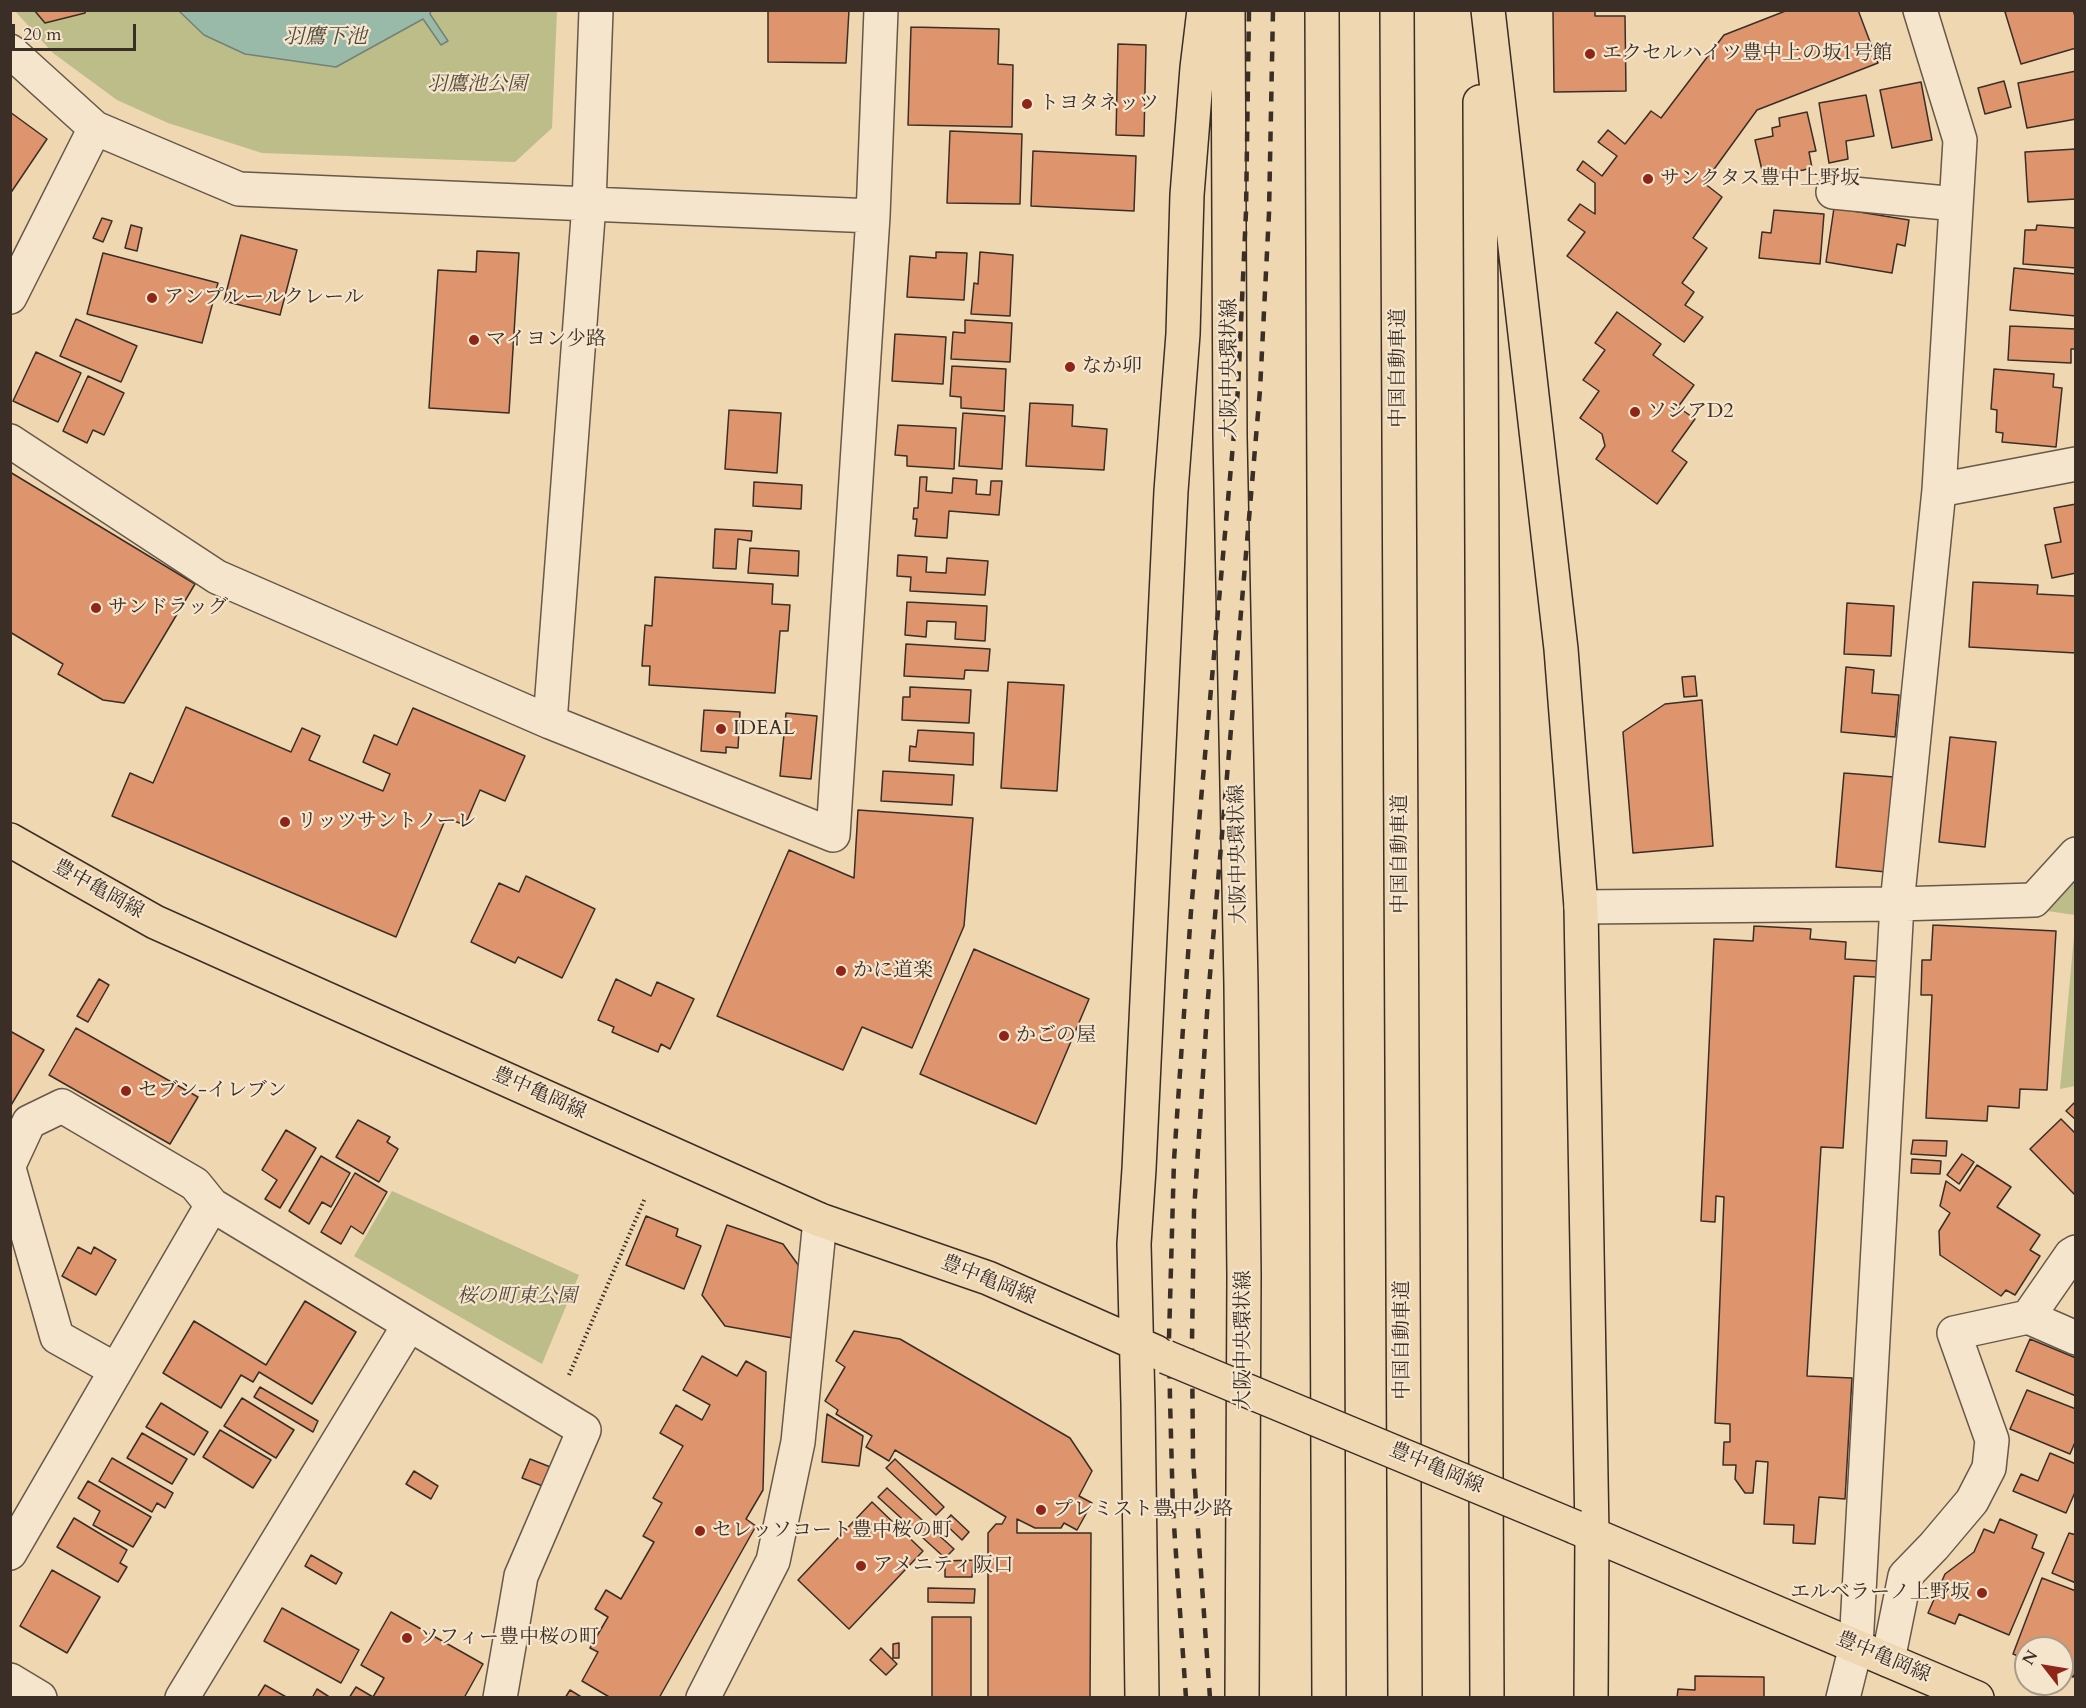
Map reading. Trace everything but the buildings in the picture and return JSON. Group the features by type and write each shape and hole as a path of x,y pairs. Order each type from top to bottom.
{"main road":[{"path":"1142,1698 1152,1350 1134,1244 1171,491 1183,334 1187,195 1204,10"},
{"name":"大阪中央環状線","path":"1228,10 1230,436 1244,1252 1242,1698"},
{"path":"1322,10 1329,1698"},
{"name":"中国自動車道","path":"1397,10 1405,1698"},
{"path":"1480,10 1487,1698"},
{"path":"1488,10 1561,649 1581,906 1583,1530 1591,1698"},
{"name":"豊中亀岡線","path":"10,840 155,922 820,1220 988,1278 1152,1350 1977,1698"}],"street":[{"path":"550,722 589,204 596,10"},
{"path":"10,441 217,577 550,722 833,835 873,216 881,10"},
{"path":"1842,1698 1856,1646 1898,904 1939,489 1960,140 1920,10"},
{"path":"10,51 95,128 239,189 873,216"},
{"path":"10,297 95,128"},
{"path":"1833,192 1956,204"},
{"path":"1939,489 2076,464"},
{"path":"1581,906 1898,904 2034,900 2076,854"},
{"path":"10,1163 29,1122 62,1106 195,1184 212,1205 584,1430 521,1576 500,1698"},
{"path":"10,1172 57,1337 116,1370"},
{"path":"10,1552 212,1205"},
{"path":"703,1698 773,1561 798,1442 820,1220"},
{"path":"2028,1317 2076,1251"},
{"path":"1888,1660 1905,1575 1934,1546 1972,1501 1989,1468 1992,1440 1954,1333 2028,1317 2076,1338"},
{"path":"182,1698 409,1325"},
{"path":"10,1680 40,1698"}],"path":[{"path":"553,1412 645,1198"}],"green space":[{"name":"羽鷹池公園","path":"15,11 557,11 552,128 515,162 262,153 168,123 117,100 53,53"},
{"path":"2075,879 2075,915 2047,911"},
{"path":"2075,925 2075,1086 2060,1089"},
{"name":"桜の町東公園","path":"392,1191 579,1275 542,1364 354,1256"}],"water":[{"name":"羽鷹下池","path":"179,11 431,11 430,14 448,41 441,45 423,19 336,67 245,54 204,35"}],"railway":[{"path":"1186,1698 1173,1511 1170,1399 1169,1338 1174,1160 1191,911 1238,389 1246,212 1249,10"},
{"path":"1210,1698 1193,1460 1194,1211 1208,998 1260,390 1269,213 1273,10"}],"place":[{"name":"エクセルハイツ豊中上の坂1号館","path":"1590,54"},
{"name":"トヨタネッツ","path":"1027,104"},
{"name":"サンクタス豊中上野坂","path":"1648,179"},
{"name":"アンプルールクレール","path":"152,298"},
{"name":"マイヨン少路","path":"474,340"},
{"name":"なか卯","path":"1070,367"},
{"name":"ソシアD2","path":"1635,412"},
{"name":"サンドラッグ","path":"96,608"},
{"name":"IDEAL","path":"721,729"},
{"name":"リッツサントノーレ","path":"285,822"},
{"name":"かに道楽","path":"841,971"},
{"name":"かごの屋","path":"1004,1036"},
{"name":"セブン-イレブン","path":"126,1091"},
{"name":"プレミスト豊中少路","path":"1041,1510"},
{"name":"セレッソコート豊中桜の町","path":"700,1531"},
{"name":"アメニティ阪口","path":"861,1566"},
{"name":"エルベラーノ上野坂","path":"1982,1593"},
{"name":"ソフィー豊中桜の町","path":"407,1638"}]}
